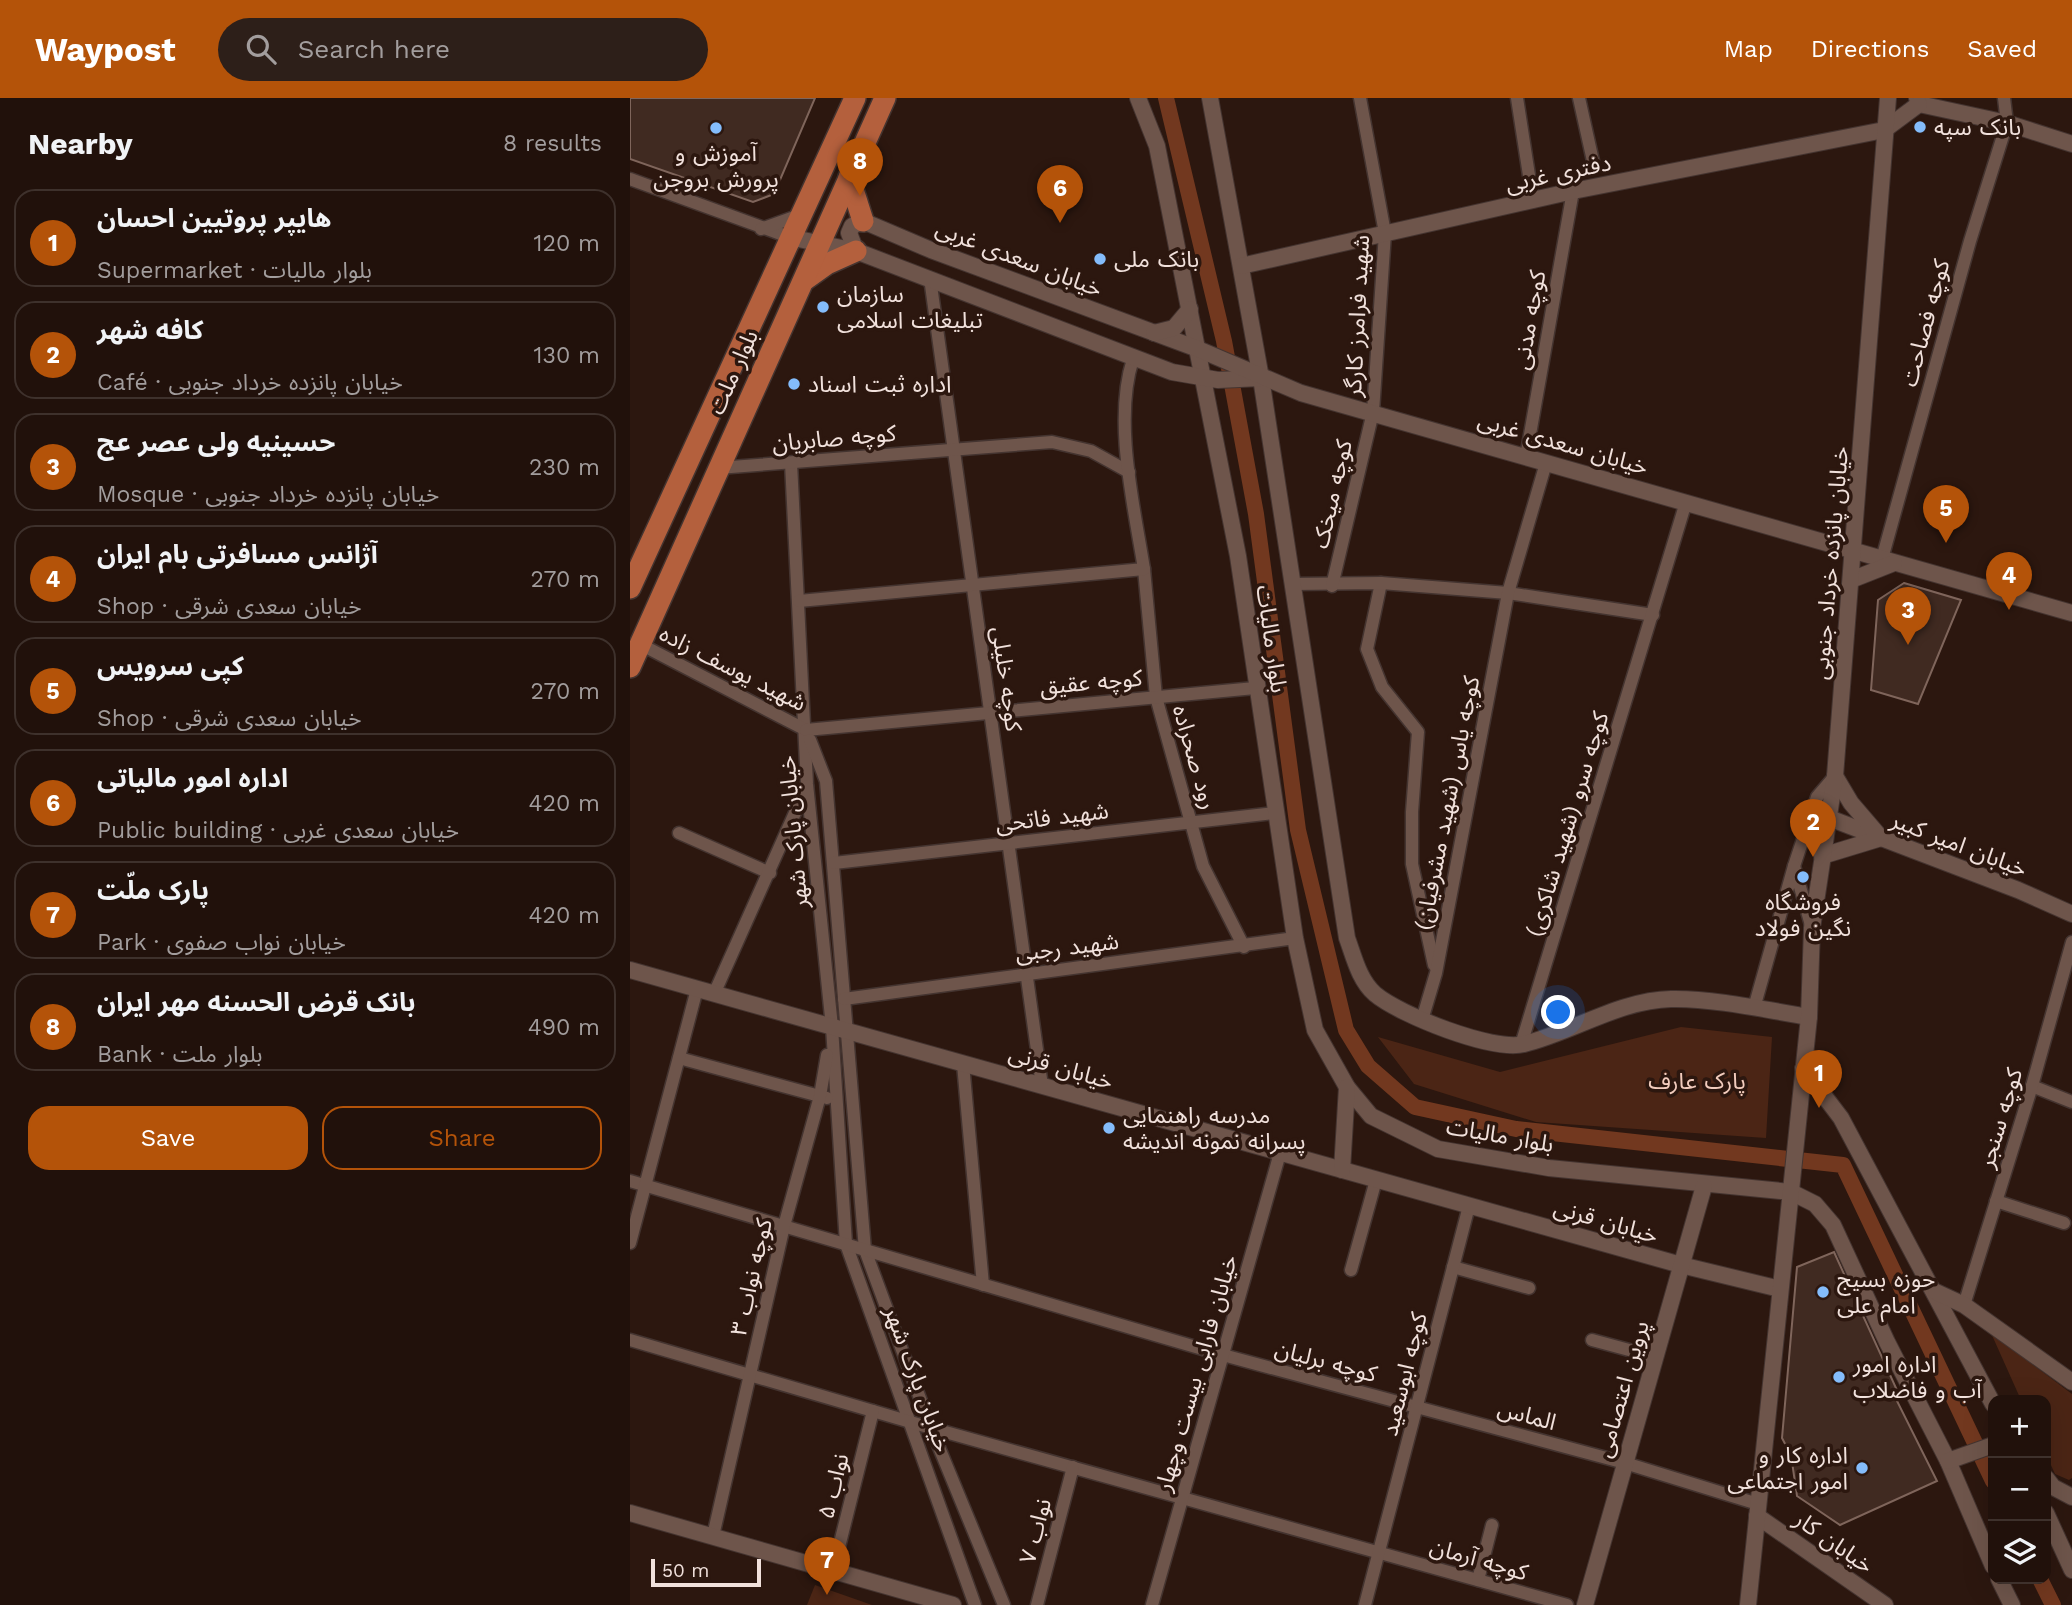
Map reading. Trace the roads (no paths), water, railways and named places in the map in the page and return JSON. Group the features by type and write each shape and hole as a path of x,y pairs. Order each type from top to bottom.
{"main road":[{"name":"بلوار ملت","path":"630,588 855,98"},
{"name":"بلوار ملت","path":"630,667 884,98"},
{"path":"849,177 863,221"},
{"path":"802,282 827,264 856,251"}],"street":[{"path":"1138,98 1157,146 1190,309 1205,353"},
{"name":"بلوار مالیات","path":"1210,98 1261,378 1347,938 1360,976 1375,994 1422,1020 1473,1038 1521,1045 1640,1003 1672,999 1809,1017"},
{"name":"شهید فرامرز کارگر","path":"1360,98 1385,233 1373,412"},
{"path":"1517,98 1533,201"},
{"path":"1579,98 1593,161"},
{"name":"خیابان پانزده خرداد جنوبی","path":"1791,1190 1809,1017 1812,928 1835,776 1888,98"},
{"name":"کوچه فصاحت","path":"1888,561 1970,241 2007,123 2004,98"},
{"path":"1884,130 1918,101 2007,123 2072,144"},
{"name":"دفتری غربی","path":"1241,266 1573,191 1884,130"},
{"path":"630,179 761,229 856,251 1133,359 1211,380 1239,373 1261,378"},
{"name":"کوچه مدنی","path":"1526,457 1573,191"},
{"path":"761,229 800,215 833,216"},
{"path":"856,251 849,233 852,226 863,221"},
{"name":"خیابان سعدی غربی","path":"863,221 1154,332 1205,353 1239,373"},
{"name":"کوچه خلیلی","path":"930,278 1042,1086"},
{"path":"1154,332 1174,328 1190,309"},
{"name":"بلوار مالیات","path":"1205,353 1295,938 1315,1030 1347,1087 1371,1116 1438,1149 1549,1168 1704,1185 1791,1190 1815,1204 1833,1225 1887,1342 1948,1461 1988,1554"},
{"name":"رود صحراده","path":"1133,359 1125,384 1129,472 1144,569 1156,697 1203,866 1244,947"},
{"name":"خیابان سعدی غربی","path":"1261,378 1301,393 2072,613"},
{"name":"کوچه میخک","path":"1332,586 1373,412"},
{"name":"کوچه صابریان","path":"718,468 1052,442 1091,451 1129,472"},
{"path":"791,463 806,730"},
{"name":"کوچه یاس (شهید مشرفیان)","path":"1422,1020 1436,973 1508,593 1546,463"},
{"name":"کوچه سرو (شهید شاکری)","path":"1521,1045 1686,502"},
{"path":"1851,580 1888,561"},
{"path":"799,601 973,587 1144,569"},
{"path":"1292,584 1332,586 1381,583 1508,593 1653,615"},
{"path":"1381,583 1367,649 1382,687 1418,732 1412,812 1412,864 1436,973"},
{"name":"شهید یوسف زاده","path":"640,644 806,730"},
{"name":"کوچه عقیق","path":"806,730 1255,688"},
{"name":"خیابان پارک شهر","path":"806,730 807,784 865,1250 931,1428 1004,1605"},
{"name":"خیابان پارک شهر","path":"806,730 826,781 834,863 844,999 839,1029 835,1100 846,1244 912,1422 975,1605"},
{"path":"1754,1008 1794,866 1817,797 1835,776 1851,803 1881,838 1822,856"},
{"path":"714,993 770,873 807,784"},
{"name":"شهید فاتحی","path":"834,863 1274,813"},
{"name":"خیابان امیر کبیر","path":"1829,818 2018,890 2072,914"},
{"path":"679,832 770,873"},
{"path":"1794,866 1812,928"},
{"name":"شهید رجبی","path":"844,999 1295,938"},
{"name":"کوچه سنجر","path":"1964,1305 2032,1086 2072,942"},
{"name":"خیابان قرنی","path":"630,970 1681,1265 1780,1289"},
{"path":"630,1243 697,989"},
{"name":"کوچه نواب ۳","path":"713,1536 784,1226 839,1029"},
{"path":"679,1058 835,1100"},
{"path":"963,1064 984,1284"},
{"path":"1803,1068 1841,1118 1936,1292 1988,1395"},
{"path":"2032,1086 2072,1102"},
{"path":"1342,1170 1347,1087"},
{"name":"خیابان فارابی بیست وچهار","path":"1152,1605 1280,1153"},
{"path":"1351,1270 1376,1180"},
{"name":"کوچه برلیان","path":"630,1181 1223,1355 1419,1408"},
{"name":"پروین اعتصامی","path":"1585,1605 1704,1185"},
{"path":"1748,1605 1791,1190"},
{"path":"1996,1202 2064,1223"},
{"name":"کوچه ابوسعید","path":"1365,1605 1419,1408 1469,1206"},
{"path":"1453,1267 1529,1288"},
{"path":"1936,1292 1964,1305 2072,1382"},
{"name":"کوچه آرمان","path":"630,1340 931,1428 1567,1605"},
{"path":"1592,1340 1655,1357"},
{"name":"الماس","path":"1419,1408 1625,1463 1757,1510"},
{"name":"نواب ۵","path":"834,1571 873,1411"},
{"path":"1948,1461 1988,1447"},
{"name":"نواب ۷","path":"1037,1605 1073,1467"},
{"path":"2051,1484 2072,1497"},
{"name":"خیابان کار","path":"1757,1510 1885,1605"},
{"path":"630,1513 953,1605"},
{"path":"2050,1521 2070,1559"},
{"path":"1478,1580 1492,1525"},
{"path":"2002,1584 2012,1605"}],"waterway":[{"path":"1166,98 1224,341 1256,514 1298,830 1346,1030 1368,1066 1415,1107 1516,1129 1843,1165 1988,1470"},
{"path":"2042,1584 2053,1605"}],"place":[{"name":"بانک سپه","path":"1920,127"},
{"name":"آموزش و پرورش بروجن","path":"716,128"},
{"name":"بانک قرض الحسنه مهر ایران","path":"860,196"},
{"name":"اداره امور مالیاتی","path":"1060,223"},
{"name":"بانک ملی","path":"1100,259"},
{"name":"سازمان تبلیغات اسلامی","path":"823,307"},
{"name":"اداره ثبت اسناد","path":"794,384"},
{"name":"کپی سرویس","path":"1946,543"},
{"name":"آژانس مسافرتی بام ایران","path":"2009,610"},
{"name":"حسینیه ولی عصر عج","path":"1908,645"},
{"name":"کافه شهر","path":"1813,857"},
{"name":"فروشگاه نگین فولاد","path":"1803,877"},
{"name":"هایپر پروتیین احسان","path":"1819,1108"},
{"name":"مدرسه راهنمایی پسرانه نمونه اندیشه","path":"1109,1128"},
{"name":"حوزه بسیج امام علی","path":"1823,1292"},
{"name":"اداره امور آب و فاضلاب","path":"1839,1377"},
{"name":"اداره کار و امور اجتماعی","path":"1862,1468"},
{"name":"پارک ملّت","path":"827,1595"}],"park label":[{"name":"پارک عارف","path":"1697,1081"}]}
